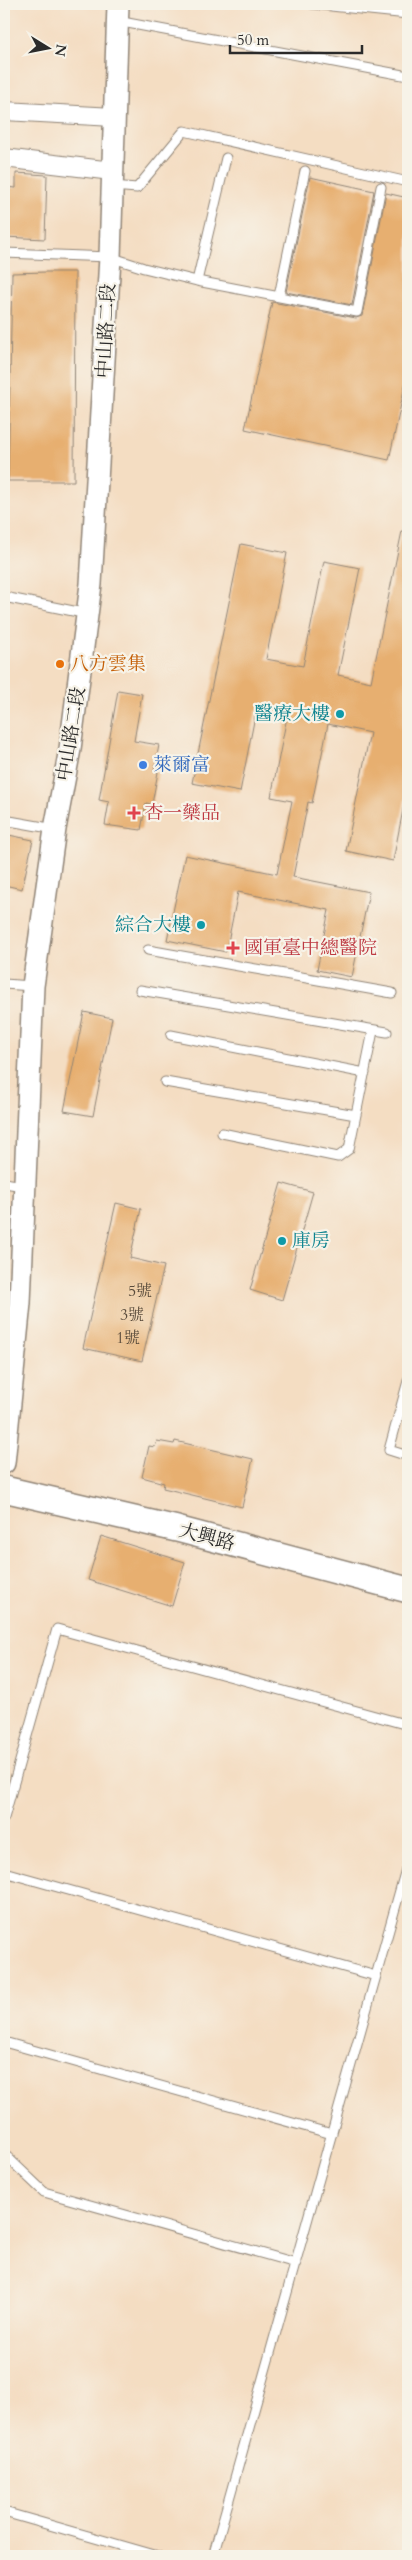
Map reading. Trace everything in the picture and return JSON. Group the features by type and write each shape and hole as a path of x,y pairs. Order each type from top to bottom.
{"main road":[{"name":"大興路","path":"4,1490 177,1529 408,1590"}],"street":[{"name":"中山路二段","path":"4,1463 20,1303 14,1184 33,986 55,829 70,749 88,614 98,493 110,257 118,12"},
{"path":"4,110 114,117"},
{"path":"4,158 112,179"}],"lane":[{"path":"312,4 408,14"},
{"path":"118,12 408,76"},
{"path":"112,179 137,188 184,131 408,182"},
{"path":"196,281 226,158"},
{"path":"279,296 305,171"},
{"path":"4,253 110,257 196,281 357,312 380,187"},
{"path":"4,597 88,614"},
{"path":"4,820 55,829"},
{"path":"148,950 392,993"},
{"path":"4,984 33,986"},
{"path":"140,990 387,1032"},
{"path":"222,1134 338,1157 349,1148 374,1031"},
{"path":"171,1035 365,1073"},
{"path":"165,1082 356,1115"},
{"path":"408,1381 389,1450 408,1456"},
{"path":"4,1818 57,1629 408,1725"},
{"path":"214,2556 408,1862"},
{"path":"4,1872 376,1976"},
{"path":"4,2042 332,2134"},
{"path":"4,2154 44,2192 296,2264"},
{"path":"4,2512 158,2556"}],"building":[{"path":"16,173 47,175 45,239 4,237 4,187 16,188"},
{"path":"310,177 374,191 352,305 286,292"},
{"path":"386,193 408,198 408,371 389,460 245,429 272,302 356,318 362,316"},
{"path":"75,272 74,481 8,481 12,273"},
{"name":"醫療大樓","path":"402,531 408,532 408,784 393,861 346,851 370,733 328,724 312,803 308,802 293,877 369,892 352,977 317,970 329,910 238,892 226,952 167,940 185,855 277,874 292,801 271,797 287,717 256,711 240,792 192,783 241,544 287,553 266,659 303,666 324,561 360,568 338,675 371,682"},
{"path":"118,690 142,694 134,741 159,745 154,771 158,772 152,804 146,803 141,830 105,825 109,802 99,800"},
{"path":"4,834 33,840 22,889 4,885"},
{"path":"84,1012 112,1018 93,1116 64,1111"},
{"name":"庫房","path":"281,1183 313,1192 282,1300 250,1290"},
{"path":"116,1203 141,1209 130,1258 164,1266 142,1361 83,1348"},
{"path":"157,1441 174,1444 175,1441 253,1459 242,1507 163,1488 164,1483 142,1477 149,1446 155,1447"},
{"path":"101,1536 185,1562 172,1606 88,1580"}],"place":[{"name":"八方雲集","path":"60,664"},
{"name":"醫療大樓","path":"340,714"},
{"name":"萊爾富","path":"143,765"},
{"name":"杏一藥品","path":"134,813"},
{"name":"綜合大樓","path":"201,925"},
{"name":"國軍臺中總醫院","path":"233,948"},
{"name":"庫房","path":"282,1241"}]}
